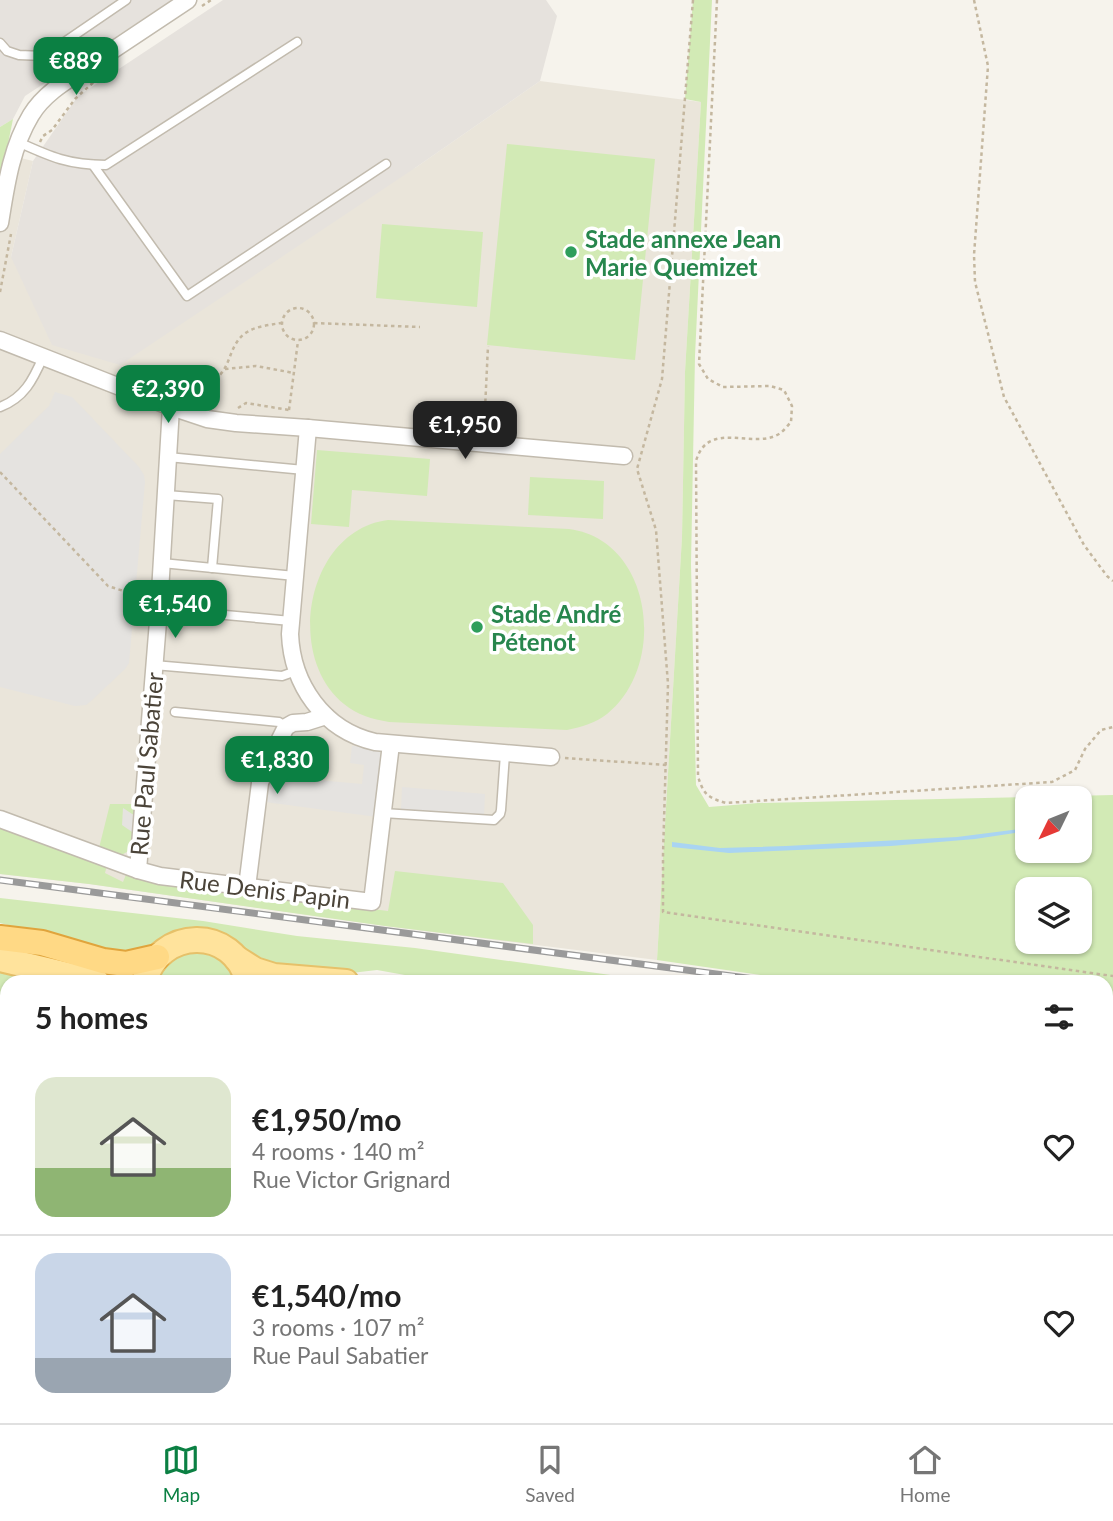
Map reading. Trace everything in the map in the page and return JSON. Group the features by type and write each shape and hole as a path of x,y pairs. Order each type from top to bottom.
{"highway":[{"path":"0,937 41,943 103,961 126,964 157,957"}],"main road":[{"path":"146,975 157,957 173,944 193,940 220,945 255,970 271,975"},
{"path":"236,958 246,975"},
{"path":"0,959 67,975"}],"street":[{"path":"0,223 9,170 18,142 31,114 40,103 52,92 194,4"},
{"path":"0,340 171,407 216,420 624,456"},
{"name":"Rue Paul Sabatier","path":"138,870 162,563 171,407"},
{"path":"308,428 291,621 291,653 296,671 308,695 326,716 365,740 551,757"},
{"path":"247,887 260,783 266,767 286,727 326,716"},
{"path":"383,813 391,744"},
{"name":"Rue Denis Papin","path":"0,820 138,870 173,878 372,902 383,813"}],"lane":[{"path":"0,43 7,51 19,55 44,56 126,0"},
{"path":"18,142 57,159 81,165 106,165 297,42"},
{"path":"93,165 187,296 386,164"},
{"path":"0,407 24,392 43,357"},
{"path":"168,457 304,470"},
{"path":"166,495 218,499 212,568"},
{"path":"162,563 295,576"},
{"path":"159,603 291,621"},
{"path":"154,664 282,676 296,671"},
{"path":"175,712 279,722 286,727"},
{"path":"383,813 494,820 502,810 505,754"}],"path":[{"path":"194,4 211,0"},
{"path":"693,0 662,379 637,469 656,530 668,684 663,912 1106,975"},
{"path":"717,0 699,364 708,379 723,387 770,386 784,390 792,406 791,422 779,434 766,438 721,438 707,442 699,451 696,461 698,776 702,789 713,799 726,803 1052,782 1075,769 1085,749 1101,730 1113,727"},
{"path":"974,0 988,66 974,255 975,282 983,318 1004,397 1084,545 1113,581"},
{"path":"43,136 52,130 75,99 105,73"},
{"path":"296,308 310,313 314,329 308,338 292,340 284,333 281,323 286,313 296,308"},
{"path":"146,397 149,389 160,382 202,385 221,375 243,335 261,327 281,323"},
{"path":"314,323 420,327"},
{"path":"288,427 298,341"},
{"path":"484,444 488,346"},
{"path":"225,369 256,366 294,373"},
{"path":"237,408 246,403 289,410"},
{"path":"0,472 108,586 159,603"},
{"path":"551,757 666,765"}],"shaded area":[{"path":"0,0 172,0 25,96 13,119 0,127"},
{"path":"223,0 546,0 557,16 540,81 120,365 52,345 11,257 33,161 78,96"},
{"path":"540,81 701,102 685,372 682,537 657,960 0,874 0,153 33,161 11,257 415,168"},
{"path":"55,392 72,397 139,467 145,482 129,663 90,702 75,706 0,687 0,454 49,406"},
{"path":"352,746 374,748 383,756 377,817 258,801 262,775 362,784 364,765 350,763"},
{"path":"402,787 485,794 484,816 401,809"},
{"path":"123,808 135,816 135,834 122,825"}],"green space":[{"path":"693,0 712,0 695,356 691,564 696,785 709,807 758,803 1015,797 1015,863 1092,863 1092,795 1113,795 1113,975 761,975 657,960 682,537 685,372 701,102 685,99"},
{"path":"13,119 0,183 0,127"},
{"name":"Stade annexe Jean Marie Quemizet","path":"507,144 655,159 635,360 487,345"},
{"path":"382,224 483,232 477,307 376,298"},
{"path":"317,450 430,459 427,496 352,490 349,527 311,524"},
{"path":"530,477 604,481 603,519 528,515"},
{"path":"388,520 569,529 597,538 619,556 634,579 642,607 644,637 639,666 626,692 607,714 588,724 567,730 389,722 365,716 349,708 325,683 314,656 310,627 313,598 323,570 339,546 360,529"},
{"path":"110,804 135,804 135,816 124,809 134,832 134,843 129,850 118,855 99,848"},
{"path":"0,827 107,865 105,873 123,882 127,872 160,882 388,911 395,871 503,883 533,925 533,944 0,874"},
{"path":"0,898 203,921 297,936 415,948 610,975 405,975 377,970 343,974 272,971 225,935 206,928 172,932 141,951 129,955 0,923"},
{"path":"193,952 207,954 224,964 231,975 160,975 180,956"},
{"path":"0,968 40,975 0,975"}],"water":[{"path":"1015,830 1015,833 975,839 891,846 729,853 672,847 672,842 720,848 957,837"}],"railway":[{"path":"0,880 725,975"}],"place":[{"name":"Stade annexe Jean Marie Quemizet","path":"571,252"},
{"name":"Stade André Pétenot","path":"477,627"}]}
